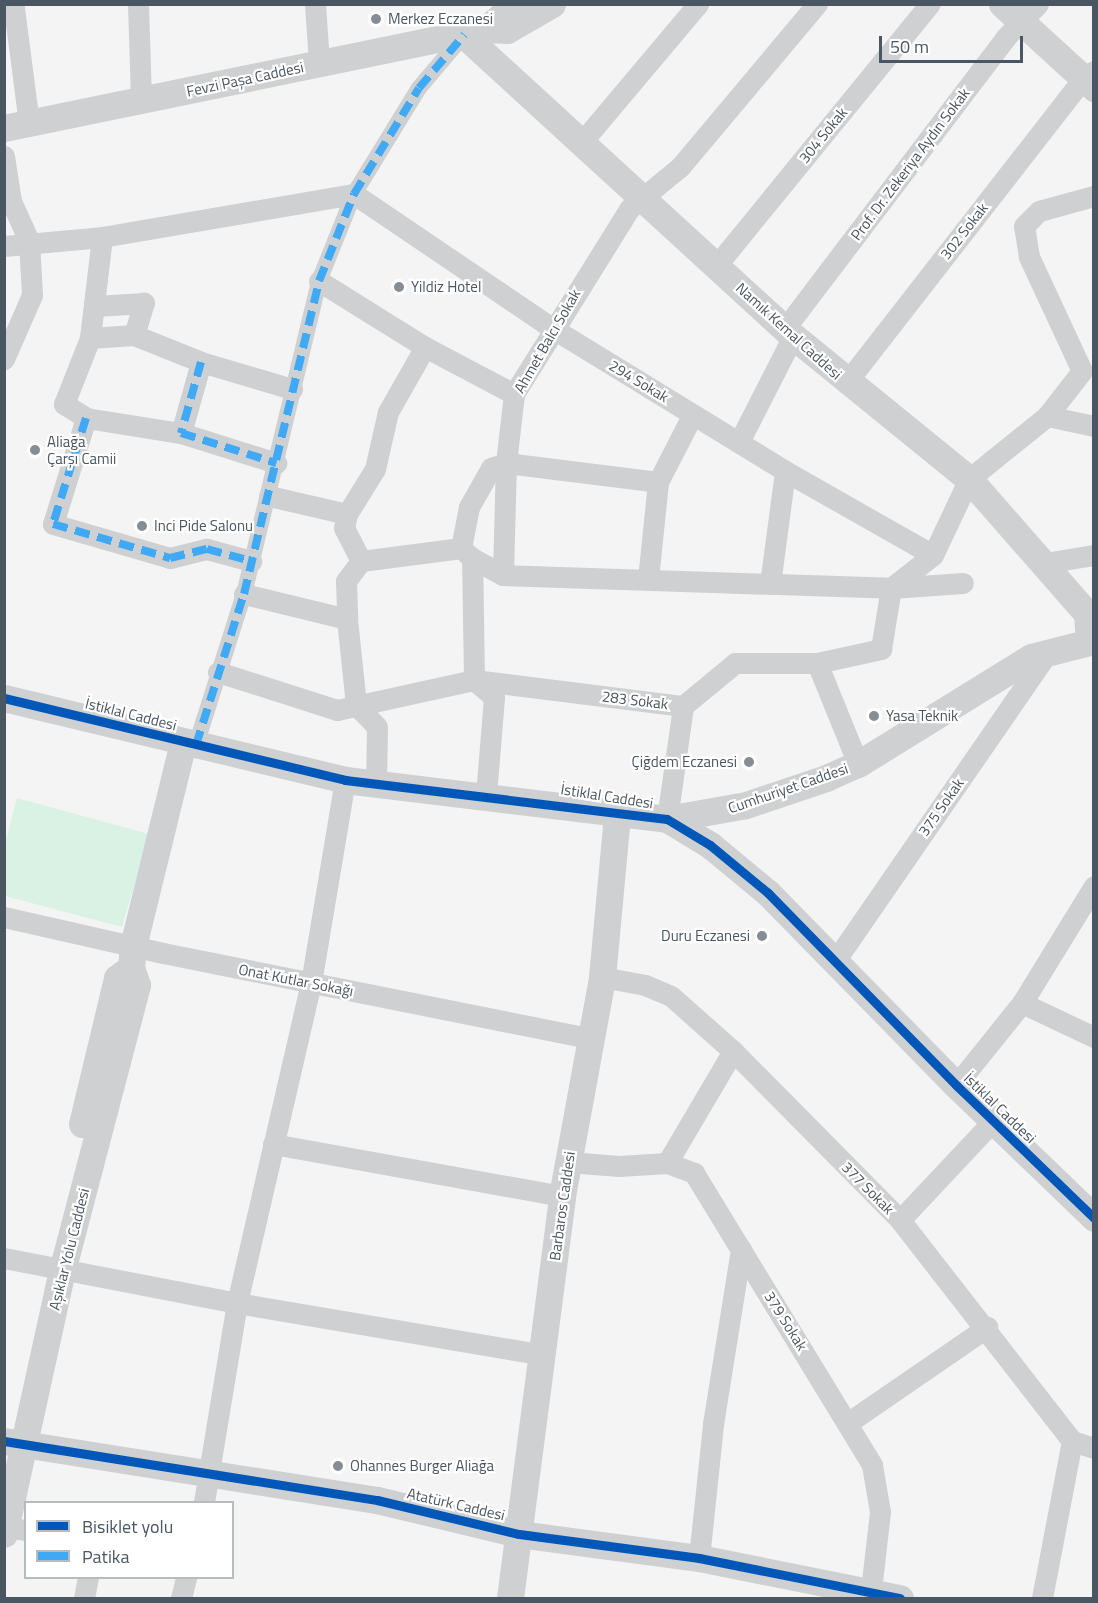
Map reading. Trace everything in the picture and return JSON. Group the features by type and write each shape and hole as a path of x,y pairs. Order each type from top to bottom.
{"street":[{"path":"138,4 141,101"},
{"path":"315,4 319,63"},
{"path":"189,744 218,672 244,594 319,281 354,194 419,88 475,32 514,4"},
{"name":"Fevzi Paşa Caddesi","path":"17,126 475,32 507,30 552,4"},
{"path":"581,143 698,4"},
{"path":"639,197 680,167 817,4"},
{"name":"304 Sokak","path":"716,266 930,4"},
{"path":"1002,4 1030,14 1055,51 1090,80"},
{"path":"4,10 14,8 17,126"},
{"name":"Prof. Dr. Zekeriya Aydın Sokak","path":"739,442 789,332 1006,37 1030,14"},
{"name":"Namık Kemal Caddesi","path":"475,32 581,143 639,197 846,382 969,479 1045,562 1087,614 1091,641"},
{"name":"302 Sokak","path":"846,382 1090,80"},
{"path":"4,156 11,201 29,242 32,295 4,359"},
{"path":"4,246 102,237 354,194"},
{"name":"294 Sokak","path":"354,194 552,328 785,471 933,555"},
{"path":"891,588 933,555 969,479 1047,416 1088,367 1029,257 1024,226 1039,211 1094,196"},
{"name":"Ahmet Balcı Sokak","path":"504,575 509,489 506,463 514,394 537,363 552,328 639,197"},
{"path":"102,237 90,339 64,404 86,418 181,433 276,463"},
{"path":"319,281 425,347 514,394"},
{"path":"95,306 144,303 134,336"},
{"path":"90,339 134,336 201,362 292,389"},
{"path":"361,561 344,528 347,514 375,469 388,412 425,347"},
{"path":"181,433 201,362"},
{"path":"648,579 658,482 693,414"},
{"path":"1047,416 1094,426"},
{"path":"86,418 53,524 170,558 207,549 251,561"},
{"path":"486,795 494,697 474,680 466,553 469,507 491,468 506,463 658,482"},
{"path":"770,584 785,471"},
{"path":"269,496 347,514"},
{"path":"376,785 377,727 356,705 347,619 346,581 361,561 466,553 504,575 891,588 963,584"},
{"path":"1045,562 1094,555"},
{"name":"283 Sokak","path":"218,672 337,710 474,680 682,706 735,663 817,663 881,650 891,588"},
{"path":"244,594 347,619"},
{"name":"Cumhuriyet Caddesi","path":"667,819 746,805 858,764 1031,657 1091,641"},
{"name":"375 Sokak","path":"835,961 1048,652"},
{"path":"817,663 858,764"},
{"name":"İstiklal Caddesi","path":"4,698 345,780 486,795 617,815 667,819 710,845 768,893 992,1122 1094,1218"},
{"path":"667,819 682,706"},
{"name":"Aşıklar Yolu Caddesi","path":"4,1470 55,1270 117,978 132,957 189,744"},
{"path":"204,1501 211,1474 237,1303 311,983 345,780"},
{"name":"Barbaros Caddesi","path":"510,1599 544,1355 562,1196 602,976 617,815"},
{"path":"956,1085 1022,1003 1094,886"},
{"name":"Onat Kutlar Sokağı","path":"4,916 132,957 311,983 590,1038"},
{"name":"377 Sokak","path":"602,976 645,985 671,996 733,1052 900,1220 987,1327 1072,1441"},
{"path":"1022,1003 1094,1037"},
{"path":"667,1163 733,1052"},
{"path":"900,1220 992,1122"},
{"path":"273,1144 562,1196"},
{"name":"379 Sokak","path":"568,1162 619,1166 667,1163 694,1173 849,1422 872,1465 880,1512 871,1595"},
{"path":"699,1558 713,1424 741,1249"},
{"path":"4,1258 55,1270 237,1303 544,1355"},
{"path":"849,1422 987,1327"},
{"path":"1042,1599 1072,1441 1094,1448"},
{"name":"Aşıklar Yolu Caddesi","path":"12,1443 12,1530"},
{"name":"Atatürk Caddesi","path":"12,1443 377,1500 519,1534 699,1558 871,1595 900,1599"},
{"path":"84,1599 88,1579"},
{"path":"181,1599 186,1579"}],"green space":[{"path":"17,798 149,834 122,927 5,896 5,844"}],"marked path":[{"path":"196,745 244,594 319,281 354,194 419,88 464,35"},
{"path":"201,362 181,433 276,463"},
{"path":"86,418 53,524 170,558 207,549 251,561"}],"cycle path":[{"path":"4,698 345,780 667,819 710,845 768,893 956,1085 1094,1218"},
{"path":"4,1441 377,1500 519,1534 699,1558 900,1598"}],"place":[{"name":"Merkez Eczanesi","path":"376,19"},
{"name":"Yildiz Hotel","path":"399,287"},
{"name":"Aliağa Çarşı Camii","path":"35,450"},
{"name":"Inci Pide Salonu","path":"142,526"},
{"name":"Yasa Teknik","path":"874,716"},
{"name":"Çiğdem Eczanesi","path":"749,762"},
{"name":"Duru Eczanesi","path":"762,936"},
{"name":"Ohannes Burger Aliağa","path":"338,1466"}]}
